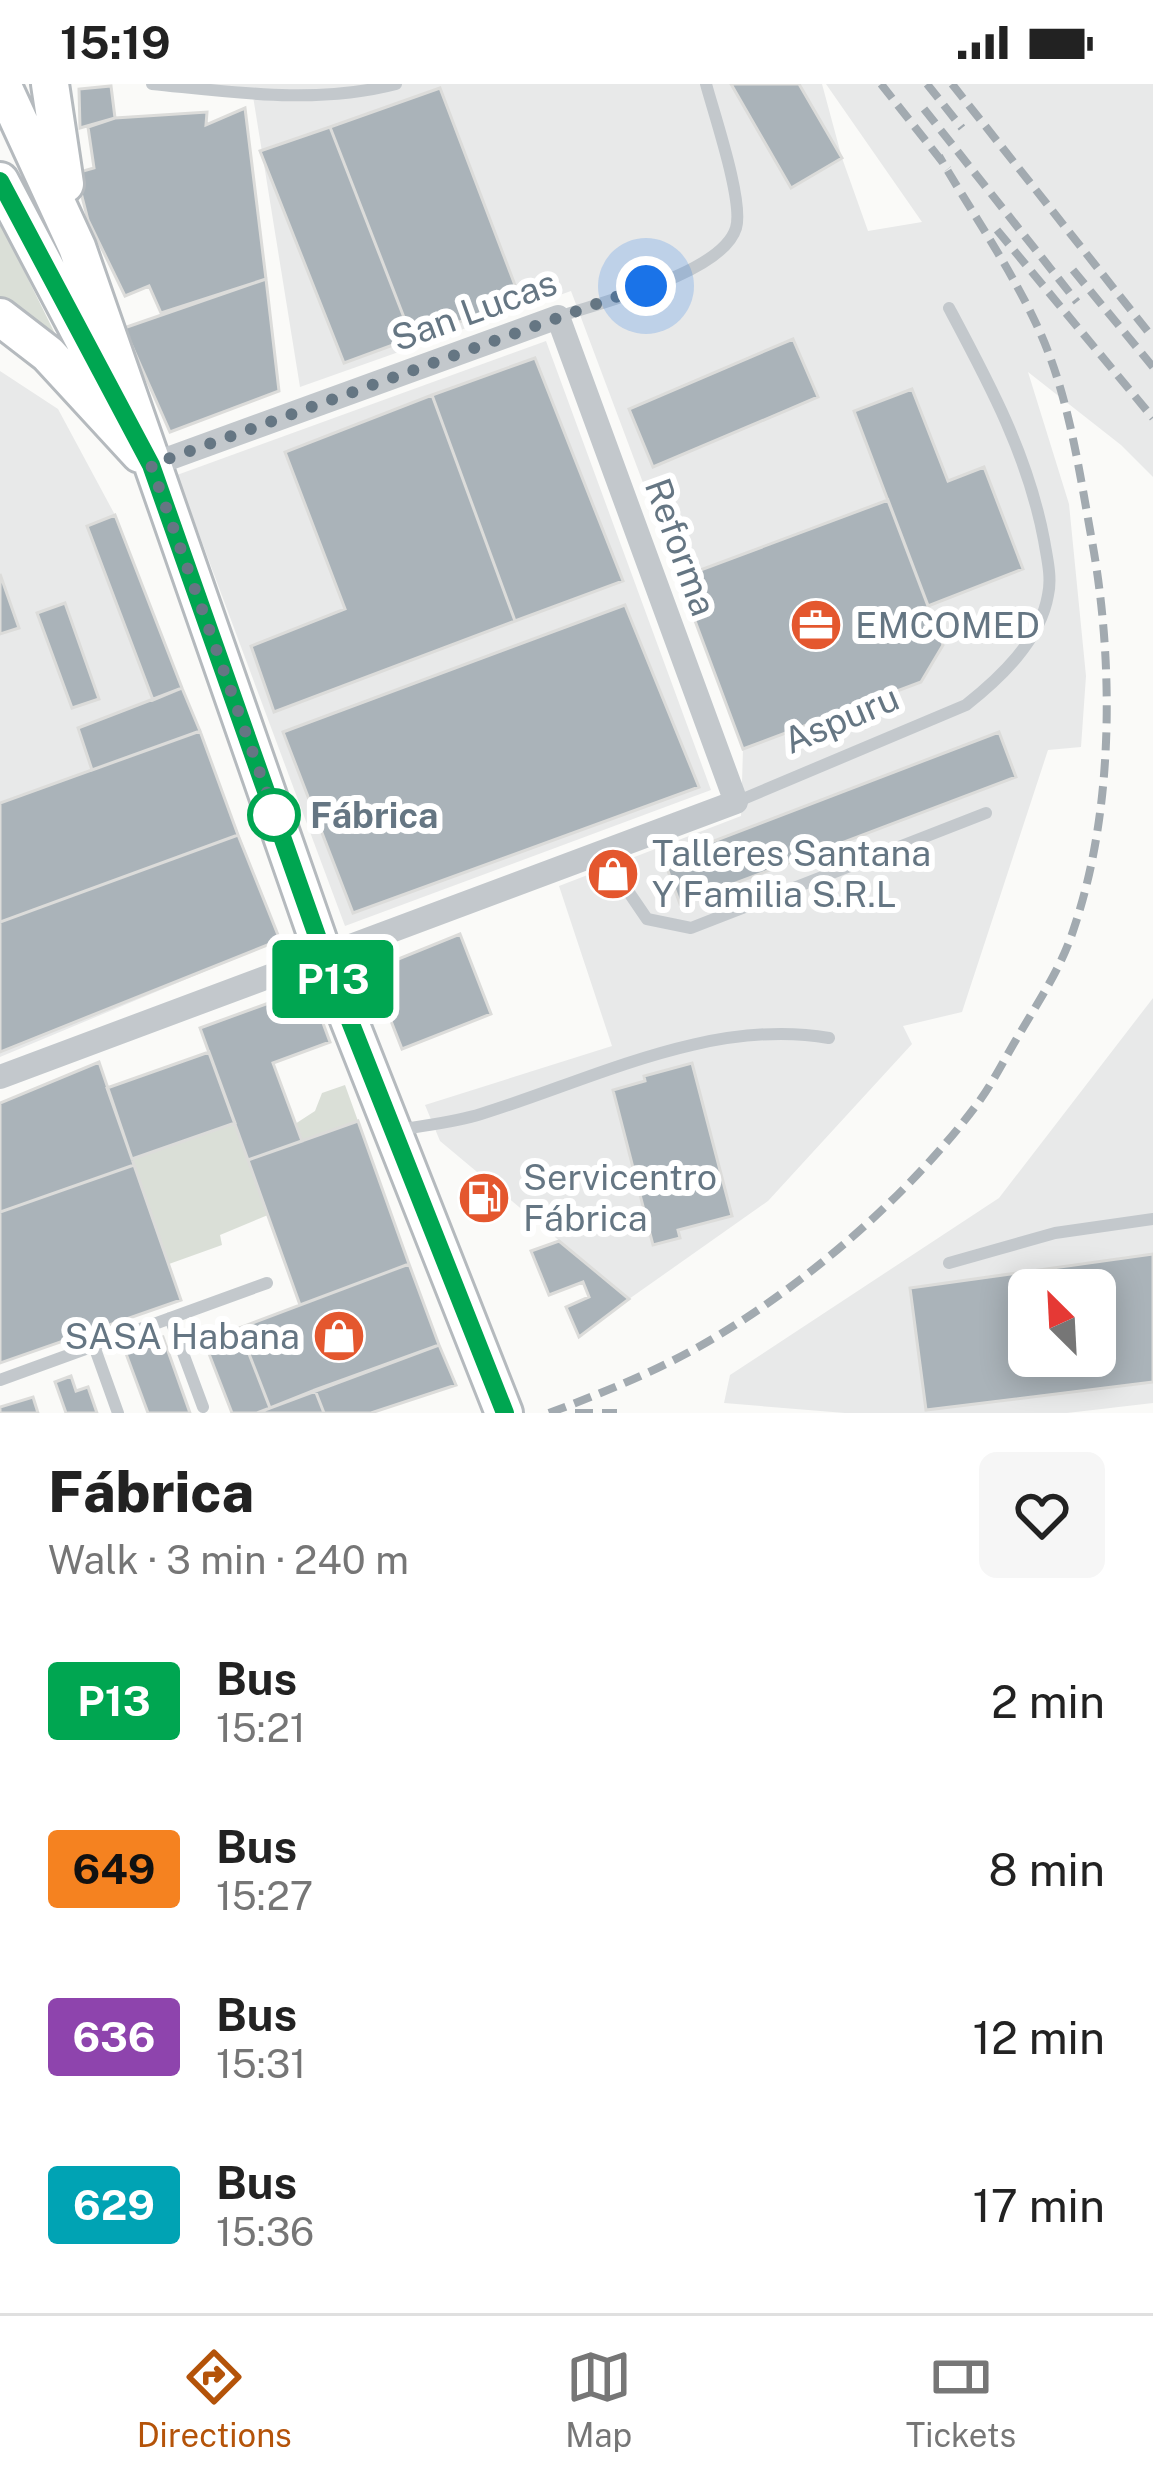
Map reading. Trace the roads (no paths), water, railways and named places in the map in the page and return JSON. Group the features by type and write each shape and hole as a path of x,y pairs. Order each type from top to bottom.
{"main road":[{"path":"50,84 77,247"},
{"path":"7,100 77,247 323,953 505,1413"},
{"path":"0,181 151,465"},
{"path":"0,317 48,355 151,465"}],"street":[{"name":"San Lucas","path":"151,465 558,317"},
{"name":"Reforma","path":"558,317 736,802"},
{"name":"Aspuru","path":"0,1077 736,802"}],"lane":[{"path":"152,84 268,95 396,84"},
{"name":"San Lucas","path":"558,317 689,271 719,252 736,230 737,205 706,84"},
{"name":"Aspuru","path":"736,802 966,705 1022,651 1044,611 1048,564 1023,457 949,308"},
{"path":"601,852 646,920 691,928 986,813"},
{"path":"392,1132 474,1116 698,1044 788,1031 829,1038"},
{"path":"949,1263 1055,1233 1153,1219"},
{"path":"0,1380 268,1283"},
{"path":"170,1318 203,1407"},
{"path":"94,1346 118,1413"}],"railway":[{"path":"881,84 948,169"},
{"path":"927,84 962,128"},
{"path":"952,84 1153,338"},
{"path":"924,109 1077,302"},
{"path":"549,1413 633,1379 714,1338 786,1290 857,1233 922,1170 978,1103 1050,982 1074,928 1097,835 1106,736 1104,636 1092,541 1072,434 1049,355 1017,286 939,156"},
{"path":"997,230 1153,418"},
{"path":"1073,270 1153,367"},
{"path":"575,1413 617,1413"}],"place":[{"name":"EMCOMED","path":"816,625"},
{"name":"Fábrica","path":"274,815"},
{"name":"Talleres Santana Y Familia S.R.L","path":"613,874"},
{"name":"Servicentro Fábrica","path":"484,1198"},
{"name":"SASA Habana","path":"339,1336"}]}
